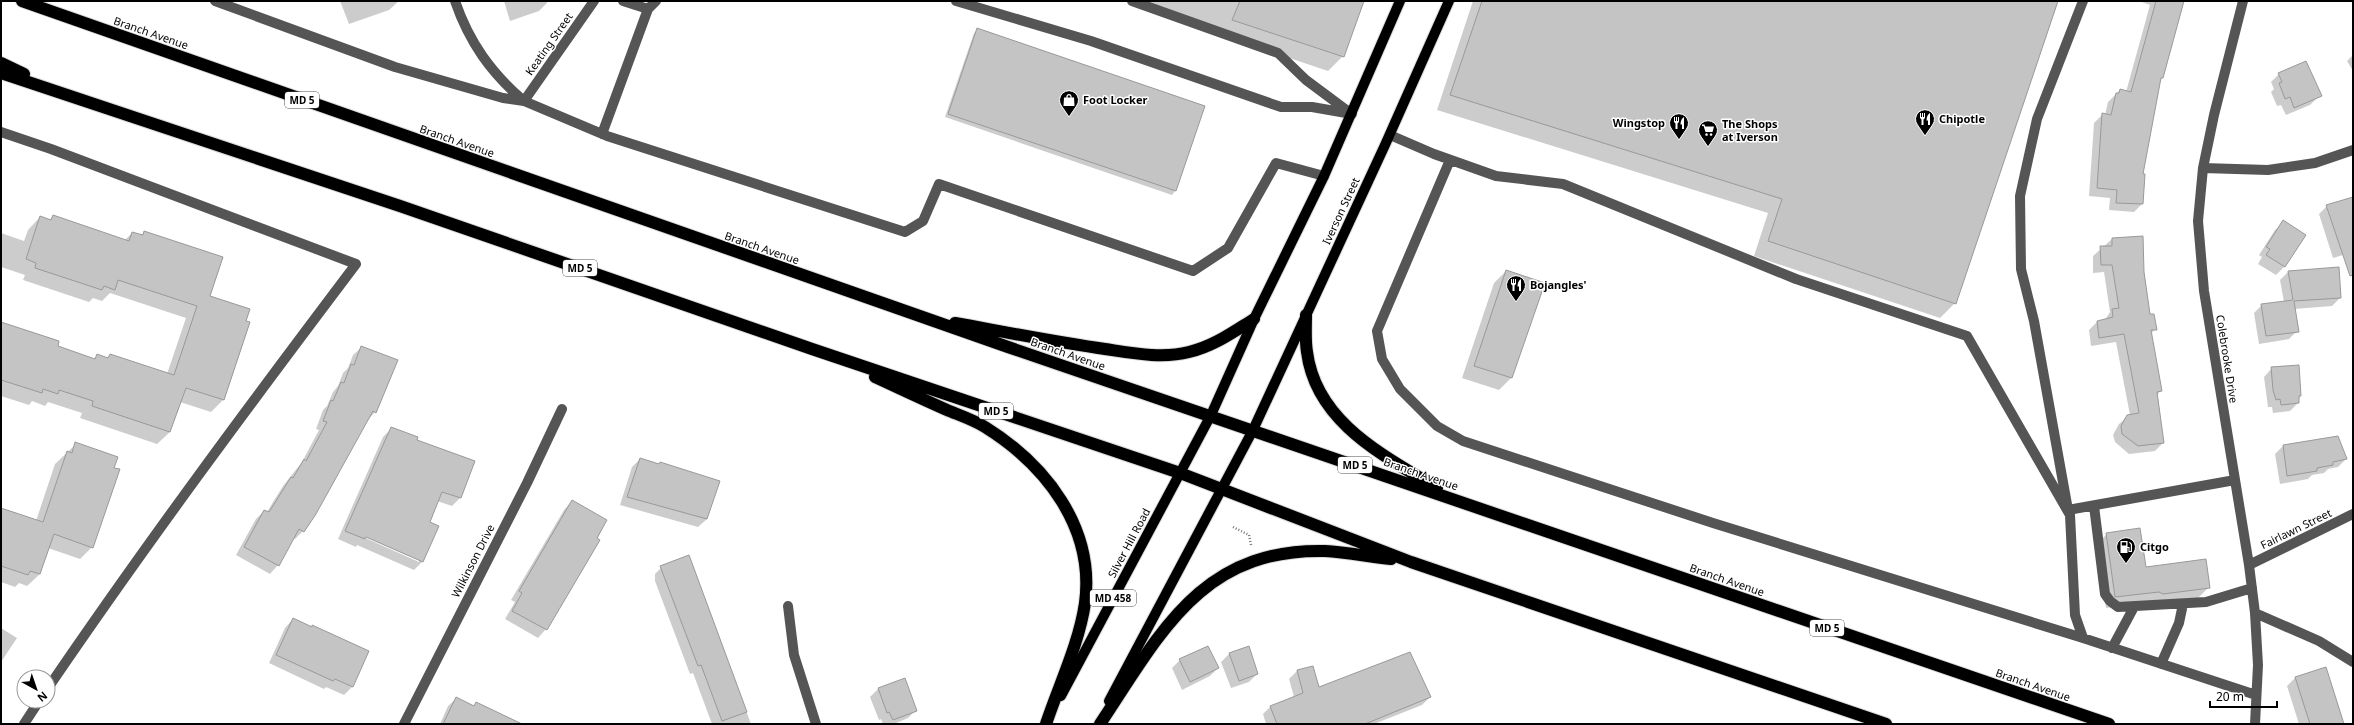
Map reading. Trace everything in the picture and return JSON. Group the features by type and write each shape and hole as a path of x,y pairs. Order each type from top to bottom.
{"highway":[{"name":"Branch Avenue","path":"22,1 917,316 2109,724"},
{"path":"1,63 74,97"},
{"name":"MD 5","path":"1,73 400,206 812,349 1180,473 1411,562 1886,724"},
{"path":"1306,315 1307,352 1316,383 1326,404 1340,421 1371,447 1457,500"},
{"path":"917,316 1081,346 1141,355 1171,356 1190,352 1219,342 1254,318"},
{"path":"812,349 985,426 1038,468 1061,497 1075,524 1082,548 1086,577 1085,602 1081,625 1046,724"},
{"path":"1099,724 1168,622 1199,591 1237,566 1258,558 1304,552 1326,551 1411,562"}],"main road":[{"path":"1211,416 1254,318 1324,176 1400,1"},
{"name":"Iverson Street","path":"1253,430 1390,135 1449,1"},
{"name":"Silver Hill Road","path":"1046,724 1211,416"},
{"path":"1099,724 1253,430"}],"street":[{"path":"215,1 395,67 503,98 524,101 602,134 905,232 923,221 939,184 1193,271 1228,248 1276,163 1324,176"},
{"path":"454,1 469,37 487,65 503,84 524,101"},
{"name":"Keating Street","path":"524,101 594,1"},
{"path":"623,1 648,9"},
{"path":"602,134 648,9 656,1"},
{"path":"956,1 1091,41 1281,107 1312,107 1352,114"},
{"path":"1132,1 1278,53 1306,80 1352,114"},
{"path":"2083,1 2037,119 2020,196 2021,269 2034,321 2070,515 2075,615 2083,638"},
{"name":"Colebrooke Drive","path":"2243,1 2214,115 2203,168 2198,221 2204,291 2249,565 2255,613 2258,665 2255,724"},
{"path":"1,132 51,149 356,264 246,409 56,676"},
{"path":"1390,135 1450,160 1496,176 1563,184 1796,279 1966,336 2068,510"},
{"path":"2203,168 2268,170 2315,162 2353,150"},
{"path":"1450,160 1377,331 1382,359 1400,389 1437,426 1462,441 1611,490 2083,638 2256,695"},
{"name":"Wilkinson Drive","path":"404,724 527,483 562,409"},
{"path":"2068,510 2235,480"},
{"path":"2094,506 2106,594 2110,601 2118,606 2134,607 2206,602 2252,588"},
{"name":"Fairlawn Street","path":"2249,565 2353,514"},
{"path":"2161,664 2179,623 2184,604"},
{"path":"788,606 794,655 816,724"},
{"path":"2112,648 2134,607"},
{"path":"2255,613 2320,641 2353,662"},
{"path":"24,724 34,709"}],"path":[{"path":"1232,527 1249,535 1251,545"}],"building":[{"path":"1240,1 1364,1 1344,57 1232,20"},
{"path":"1482,1 2058,1 1956,304 1768,241 1782,199 1450,95"},
{"path":"2156,1 2184,1 2163,78 2161,78 2143,174 2145,174 2143,204 2116,203 2117,190 2097,188 2102,113 2111,115 2116,93 2119,93 2120,89 2131,92"},
{"path":"977,28 1205,106 1176,191 948,114"},
{"path":"2306,61 2322,96 2294,108 2290,97 2285,99 2279,83 2282,82 2278,73"},
{"path":"2353,197 2353,275 2350,276 2326,205"},
{"path":"53,215 129,241 132,232 143,235 144,231 223,257 210,296 250,309 246,321 250,322 224,400 186,388 170,432 92,406 93,401 59,390 58,394 43,389 42,393 1,380 1,322 59,341 58,346 95,359 97,354 108,358 110,354 174,375 197,306 118,280 115,290 104,286 102,290 35,268 36,263 26,259 40,216 51,220"},
{"path":"2283,220 2306,235 2285,267 2266,255 2270,249 2266,247"},
{"path":"2143,236 2144,272 2150,314 2154,314 2157,330 2151,330 2162,391 2157,392 2164,443 2138,446 2122,434 2121,426 2127,415 2139,413 2124,334 2099,338 2097,321 2113,317 2112,309 2119,308 2112,265 2101,265 2100,246 2112,246 2112,238"},
{"path":"2339,267 2341,298 2294,301 2299,332 2266,336 2261,304 2293,300 2288,271"},
{"path":"1506,270 1545,283 1512,378 1474,366"},
{"path":"361,346 398,360 376,413 373,411 316,514 304,532 299,529 279,566 244,547 264,510 269,512 291,477 293,478 304,459 306,461 327,422 323,421 331,400 333,401 341,382 344,383 351,364 354,365"},
{"path":"2299,365 2301,396 2299,396 2299,403 2281,405 2280,399 2276,400 2273,390 2271,367"},
{"path":"391,427 418,437 417,440 475,461 461,498 442,492 430,522 439,526 423,562 366,537 365,539 345,531"},
{"path":"2338,436 2347,459 2333,462 2333,465 2317,468 2317,471 2287,476 2283,445"},
{"path":"75,442 118,457 114,468 120,469 93,548 54,534 40,574 30,571 28,575 1,566 1,508 43,522 67,451 72,453"},
{"path":"640,458 659,464 660,462 720,481 707,519 627,497"},
{"path":"572,500 607,520 597,538 600,540 547,630 512,611 522,593 519,591"},
{"path":"2140,528 2146,567 2206,559 2210,588 2163,594 2159,592 2115,597 2106,533"},
{"path":"689,555 747,712 722,721 701,665 698,666 660,566"},
{"path":"293,618 369,651 353,687 335,679 333,681 276,655"},
{"path":"1208,646 1219,668 1190,682 1179,659"},
{"path":"1249,646 1258,674 1239,681 1229,653"},
{"path":"1410,652 1431,697 1365,724 1277,724 1270,706 1303,693 1297,670 1313,666 1319,687"},
{"path":"2326,667 2344,724 2310,724 2295,677"},
{"path":"905,678 917,711 893,720 889,712 887,713 878,688"},
{"path":"456,697 474,706 476,702 522,724 443,724"}],"place":[{"name":"Foot Locker","path":"1069,117"},
{"name":"Chipotle","path":"1925,136"},
{"name":"Wingstop","path":"1679,140"},
{"name":"The Shops at Iverson","path":"1708,147"},
{"name":"Bojangles'","path":"1516,302"},
{"name":"Citgo","path":"2126,564"}]}
